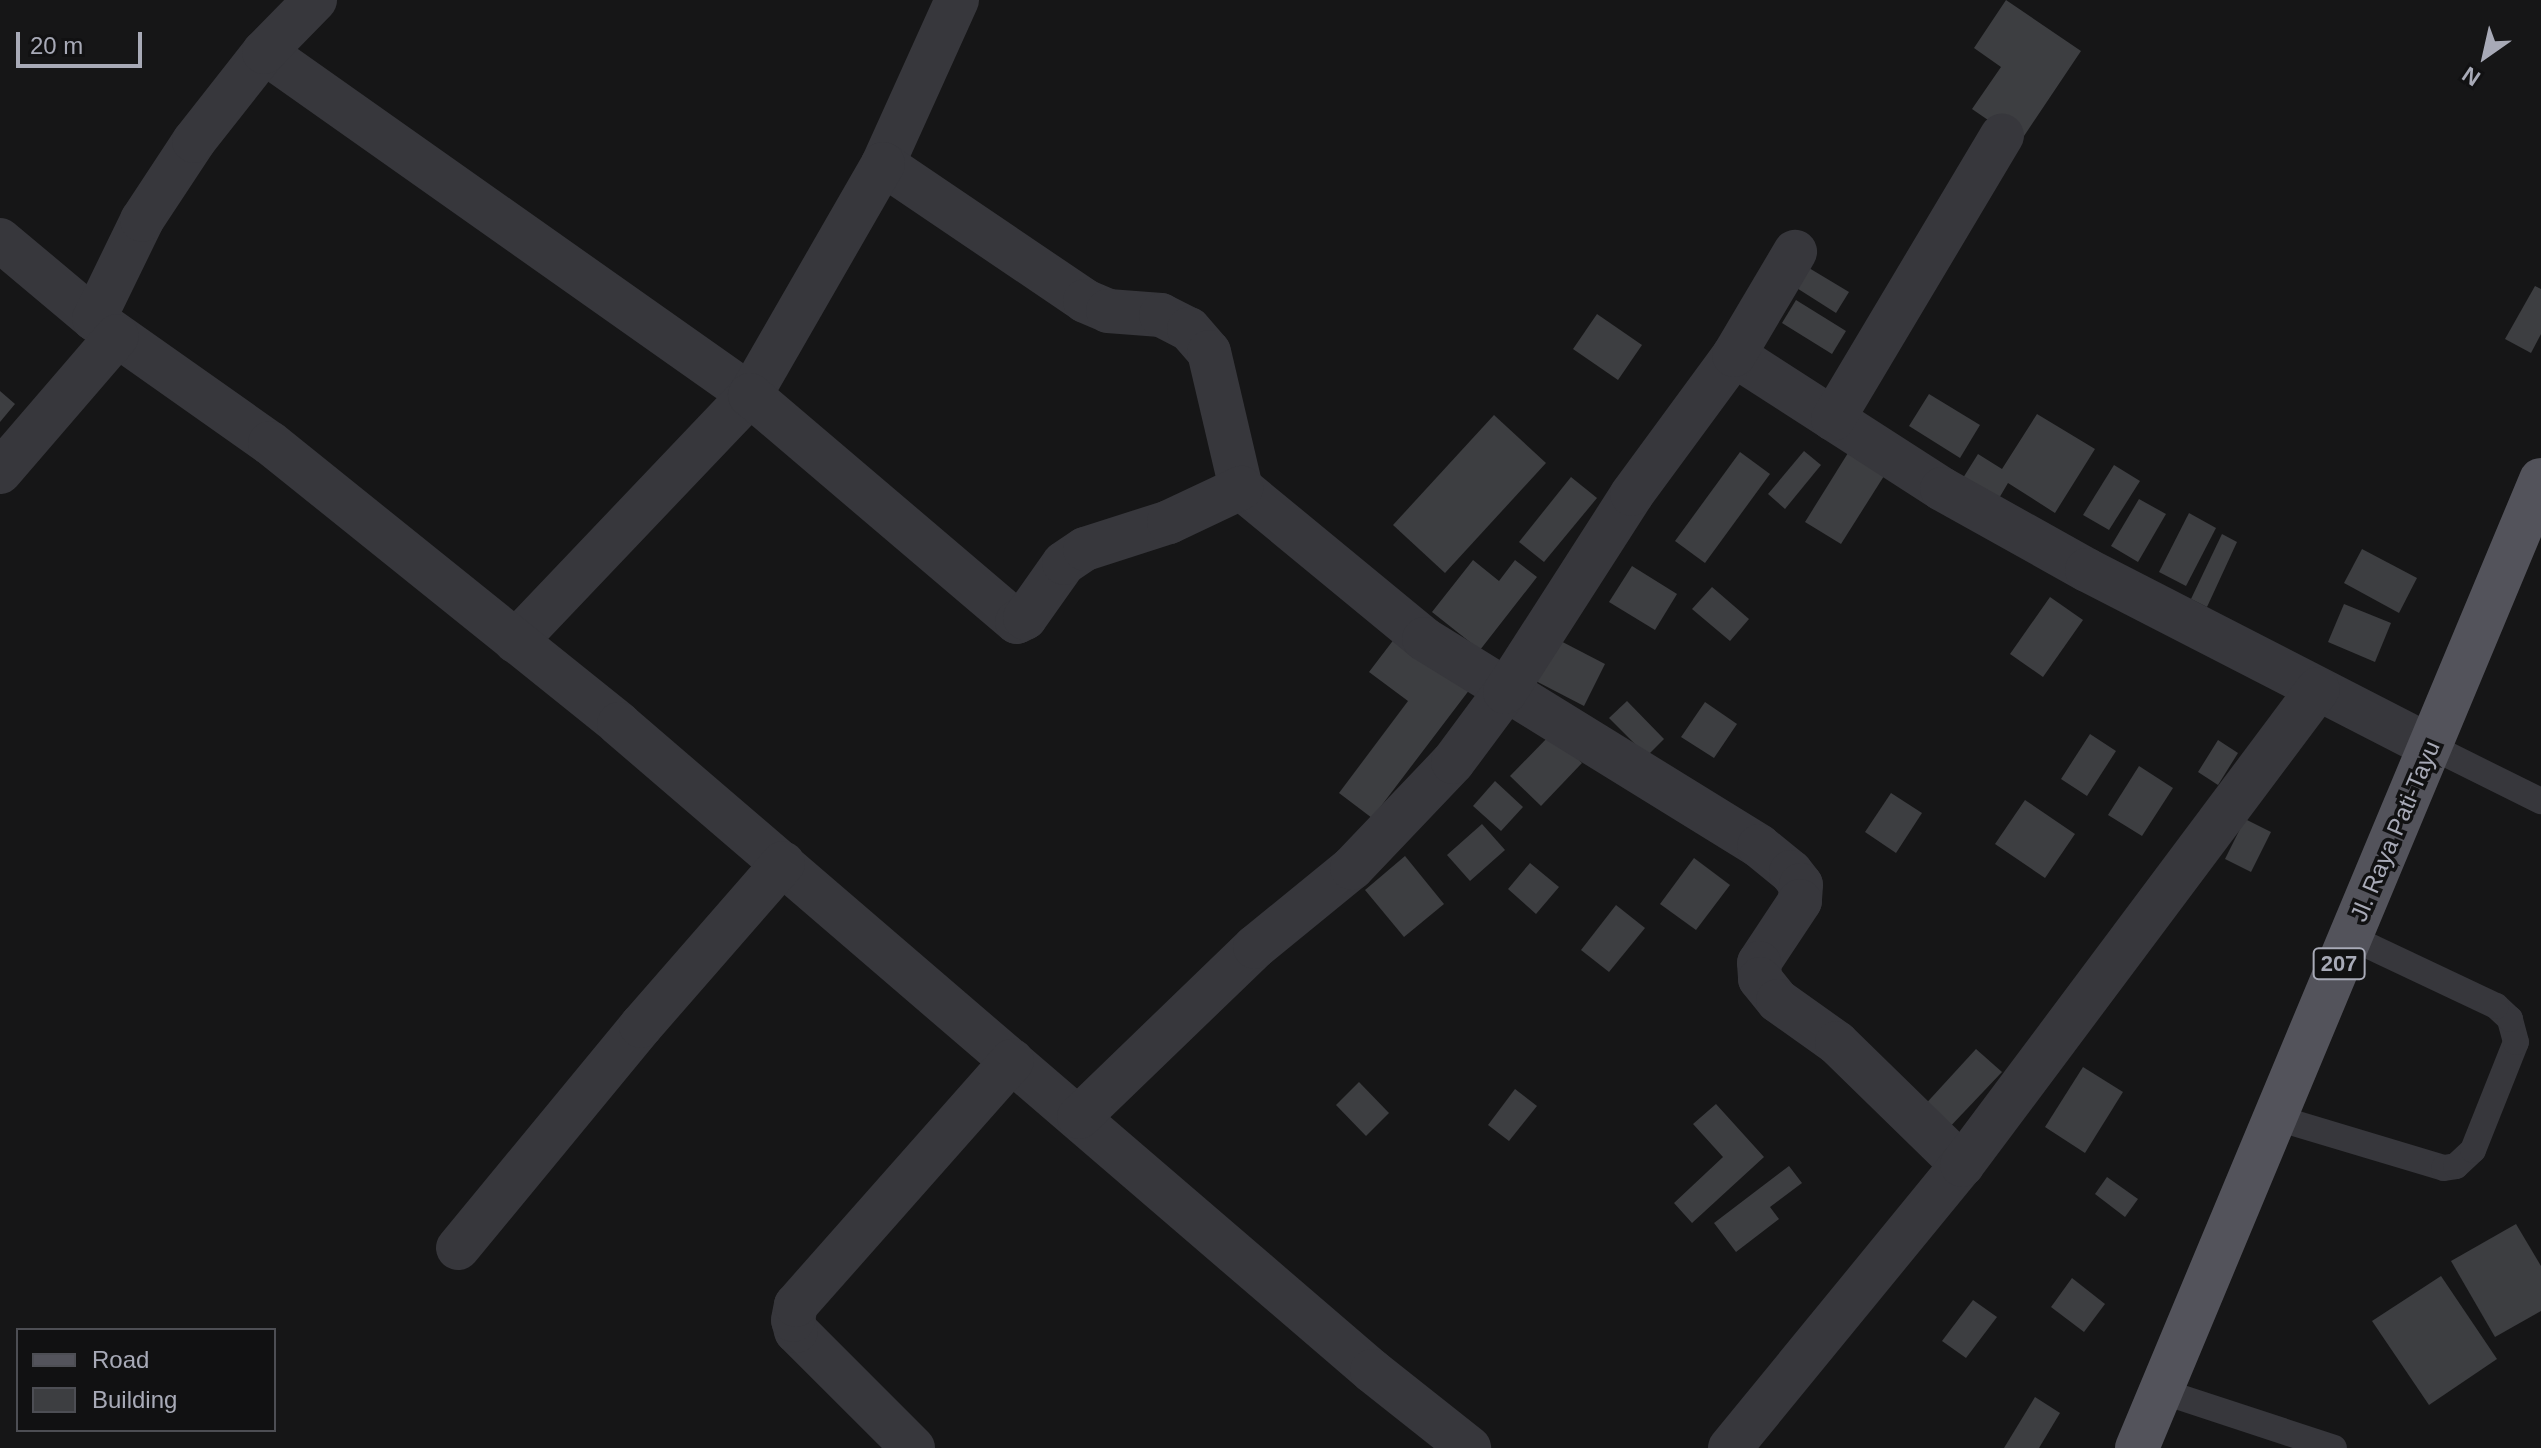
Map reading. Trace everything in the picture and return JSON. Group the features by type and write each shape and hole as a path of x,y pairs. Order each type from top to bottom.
{"main road":[{"name":"Jl. Raya Pati-Tayu","path":"2137,1448 2541,480"}],"street":[{"path":"0,472 106,328 142,220 194,141 264,52 315,0"},
{"path":"516,641 750,395 883,164 957,0"},
{"path":"264,52 750,395 1017,622 1025,618 1064,563 1085,549 1169,522 1241,488"},
{"path":"1833,419 2002,136"},
{"path":"883,164 1085,301 1108,311 1161,315 1182,324 1202,340 1209,352 1241,488 1424,639 1505,692 1759,846 1791,872 1801,885 1800,901 1759,963 1760,979 1778,1001 1837,1043 1962,1165"},
{"path":"0,240 106,328 270,443 516,641 783,863 1372,1371 1469,1448"},
{"path":"1079,1117 1255,947 1352,868 1453,762 1505,692 1632,494 1734,355 1795,252"},
{"path":"1734,355 1955,496 2432,747"},
{"path":"1730,1448 1962,1165 2318,689"},
{"path":"458,1248 641,1026 783,863"},
{"path":"913,1448 796,1331 793,1320 796,1305 1012,1061"}],"lane":[{"path":"2432,747 2541,801"},
{"path":"2274,1117 2444,1168 2465,1161 2473,1150 2516,1042 2510,1019 2496,1006 2350,937"},
{"path":"2161,1391 2334,1448"}],"building":[{"path":"2006,0 2081,51 2020,142 1972,109 2001,67 1974,48"},
{"path":"1804,265 1849,292 1836,313 1792,285"},
{"path":"2535,286 2541,289 2541,334 2531,353 2505,339"},
{"path":"1796,300 1846,331 1832,354 1782,323"},
{"path":"1597,314 1642,345 1618,380 1573,349"},
{"path":"0,391 15,404 0,422"},
{"path":"1929,394 1980,425 1960,458 1909,426"},
{"path":"2037,414 2095,449 2055,513 2008,483 1998,500 1963,478 1978,454 2002,469"},
{"path":"1494,415 1546,463 1445,573 1393,525"},
{"path":"1804,451 1821,465 1785,509 1768,494"},
{"path":"1740,452 1770,474 1705,563 1675,541"},
{"path":"1848,453 1884,476 1841,544 1805,522"},
{"path":"2114,465 2140,481 2109,530 2083,515"},
{"path":"1571,477 1597,498 1544,562 1519,542"},
{"path":"2139,499 2166,514 2138,562 2111,546"},
{"path":"2189,513 2216,528 2186,586 2159,572"},
{"path":"2222,534 2237,542 2207,607 2191,599"},
{"path":"2362,549 2417,578 2399,613 2344,583"},
{"path":"1473,560 1499,581 1515,560 1537,577 1480,650 1432,612"},
{"path":"1632,566 1677,594 1655,630 1609,602"},
{"path":"1712,587 1749,619 1730,641 1692,609"},
{"path":"2050,597 2083,620 2043,677 2010,654"},
{"path":"2344,604 2391,623 2375,662 2328,642"},
{"path":"1398,634 1470,689 1372,818 1339,793 1408,701 1369,672"},
{"path":"1551,636 1605,664 1584,706 1530,678"},
{"path":"1627,701 1664,739 1647,756 1609,718"},
{"path":"1705,702 1737,724 1714,758 1681,737"},
{"path":"1551,734 1582,763 1541,806 1510,776"},
{"path":"2090,734 2116,751 2087,796 2061,779"},
{"path":"2218,740 2238,753 2218,785 2198,772"},
{"path":"2139,766 2173,788 2142,836 2108,815"},
{"path":"1495,781 1523,807 1501,831 1473,806"},
{"path":"1891,793 1922,813 1896,853 1865,832"},
{"path":"2025,800 2075,834 2045,878 1995,844"},
{"path":"2245,819 2271,832 2251,872 2225,859"},
{"path":"1482,824 1505,850 1470,881 1447,855"},
{"path":"1405,856 1444,904 1404,937 1365,890"},
{"path":"1694,858 1730,885 1696,930 1660,904"},
{"path":"1530,863 1559,887 1536,914 1508,889"},
{"path":"1616,905 1645,928 1609,972 1581,950"},
{"path":"1976,1049 2002,1072 1945,1132 1921,1109"},
{"path":"2083,1067 2123,1092 2085,1153 2045,1127"},
{"path":"1359,1082 1389,1113 1366,1136 1336,1105"},
{"path":"1515,1089 1537,1106 1509,1141 1488,1125"},
{"path":"1716,1104 1764,1157 1692,1223 1674,1203 1723,1157 1693,1124"},
{"path":"1789,1166 1802,1183 1770,1207 1779,1219 1736,1252 1714,1223"},
{"path":"2107,1177 2138,1199 2125,1217 2095,1194"},
{"path":"2516,1224 2541,1266 2541,1311 2495,1337 2451,1261"},
{"path":"2441,1276 2497,1359 2429,1405 2372,1321"},
{"path":"2072,1278 2105,1304 2084,1332 2051,1307"},
{"path":"1973,1300 1997,1317 1966,1358 1942,1341"},
{"path":"2035,1397 2060,1413 2039,1448 2004,1448"}]}
